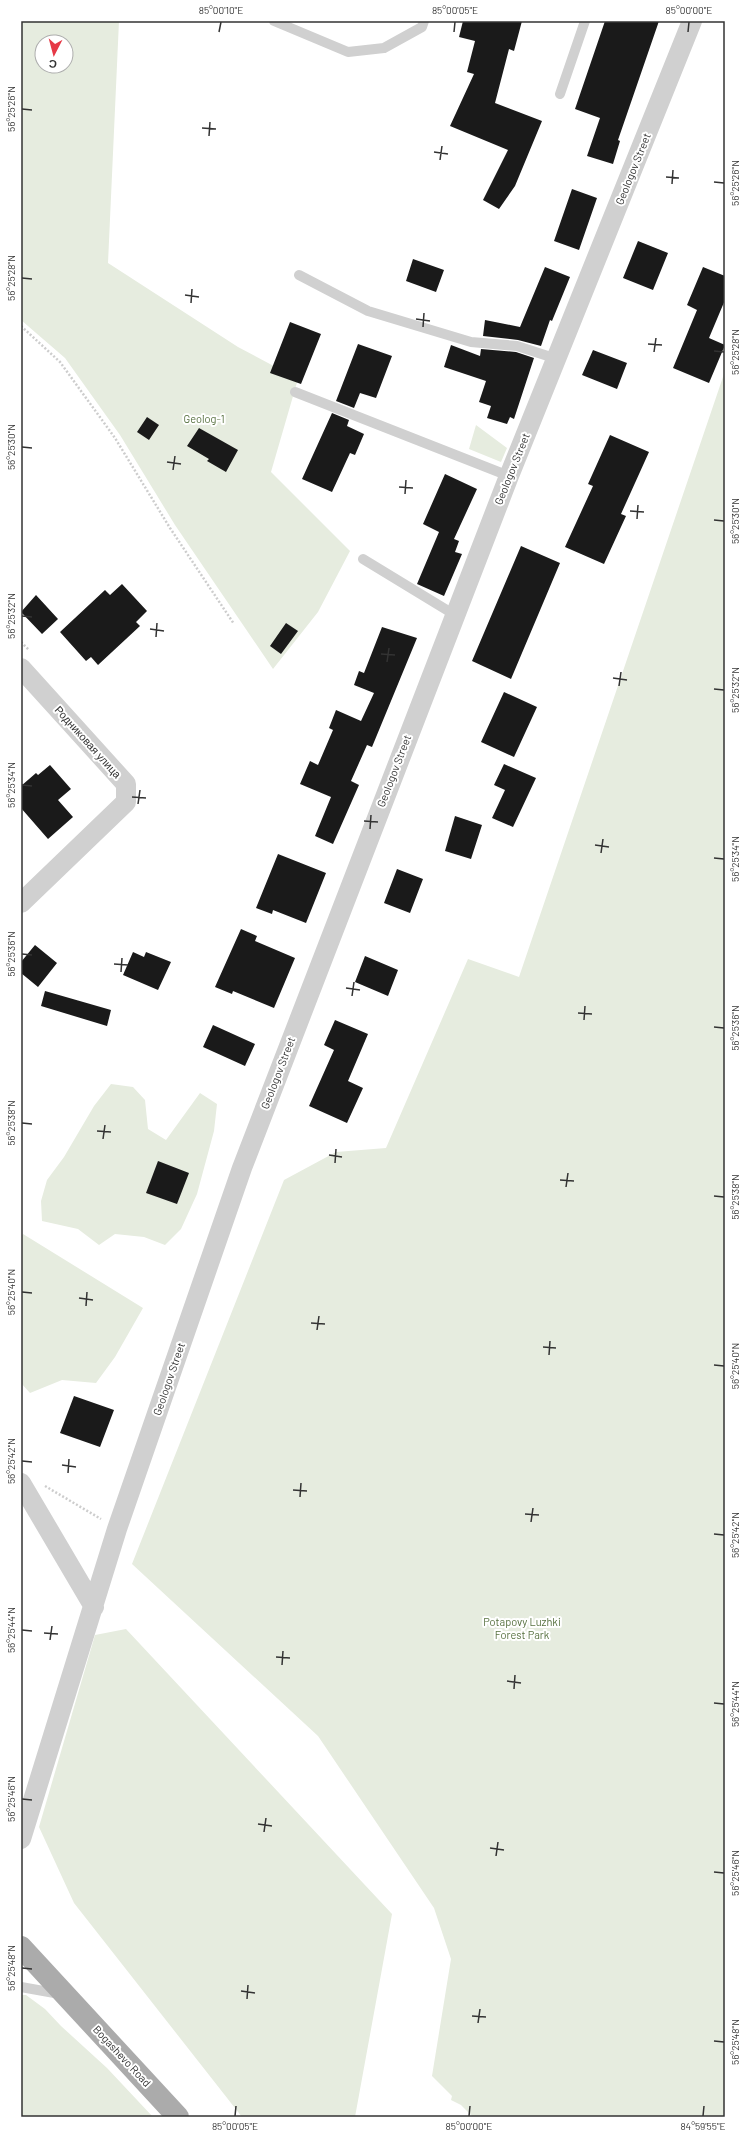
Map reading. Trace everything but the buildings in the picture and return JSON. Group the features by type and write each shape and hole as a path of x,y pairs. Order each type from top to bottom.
{"main road":[{"path":"21,1947 65,1994"},
{"name":"Bogashevo Road","path":"65,1994 178,2117"}],"street":[{"name":"Geologov Street","path":"21,1839 117,1529 242,1168 509,476 692,21"},
{"name":"Родниковая улица","path":"21,668 126,784 126,802 21,903"},
{"path":"21,1483 94,1607"}],"lane":[{"path":"274,21 348,52 384,48 422,27 424,21"},
{"path":"560,94 585,21"},
{"path":"298,275 368,312 471,342 517,346 557,359"},
{"path":"294,392 509,476"},
{"path":"363,559 455,614"},
{"path":"21,1987 65,1994"}],"path":[{"path":"21,326 60,362 115,438 170,528 234,624"},
{"path":"42,1484 117,1529"}],"green space":[{"name":"Geolog-1","path":"21,21 119,21 108,263 238,347 298,379 271,472 350,551 318,612 273,669 175,525 120,435 65,358 21,320"},
{"name":"Potapovy Luzhki Forest Park","path":"725,371 725,2117 473,2117 461,2105 451,2100 452,2096 432,2076 451,1959 434,1908 318,1736 132,1564 284,1180 336,1152 386,1148 468,959 519,977"},
{"path":"476,425 507,448 501,462 469,449"},
{"path":"111,1084 133,1087 145,1100 148,1129 166,1140 200,1093 217,1104 214,1131 197,1194 181,1229 165,1245 144,1237 115,1234 99,1245 78,1229 42,1221 41,1201 47,1180 64,1157 94,1106"},
{"path":"23,1234 143,1308 115,1357 96,1383 62,1380 30,1393 21,1383 21,1237"},
{"path":"126,1629 392,1914 355,2117 242,2117 74,1903 39,1827 95,1635"},
{"path":"21,1995 26,1995 45,2009 61,2026 107,2068 153,2117 21,2117"}]}
